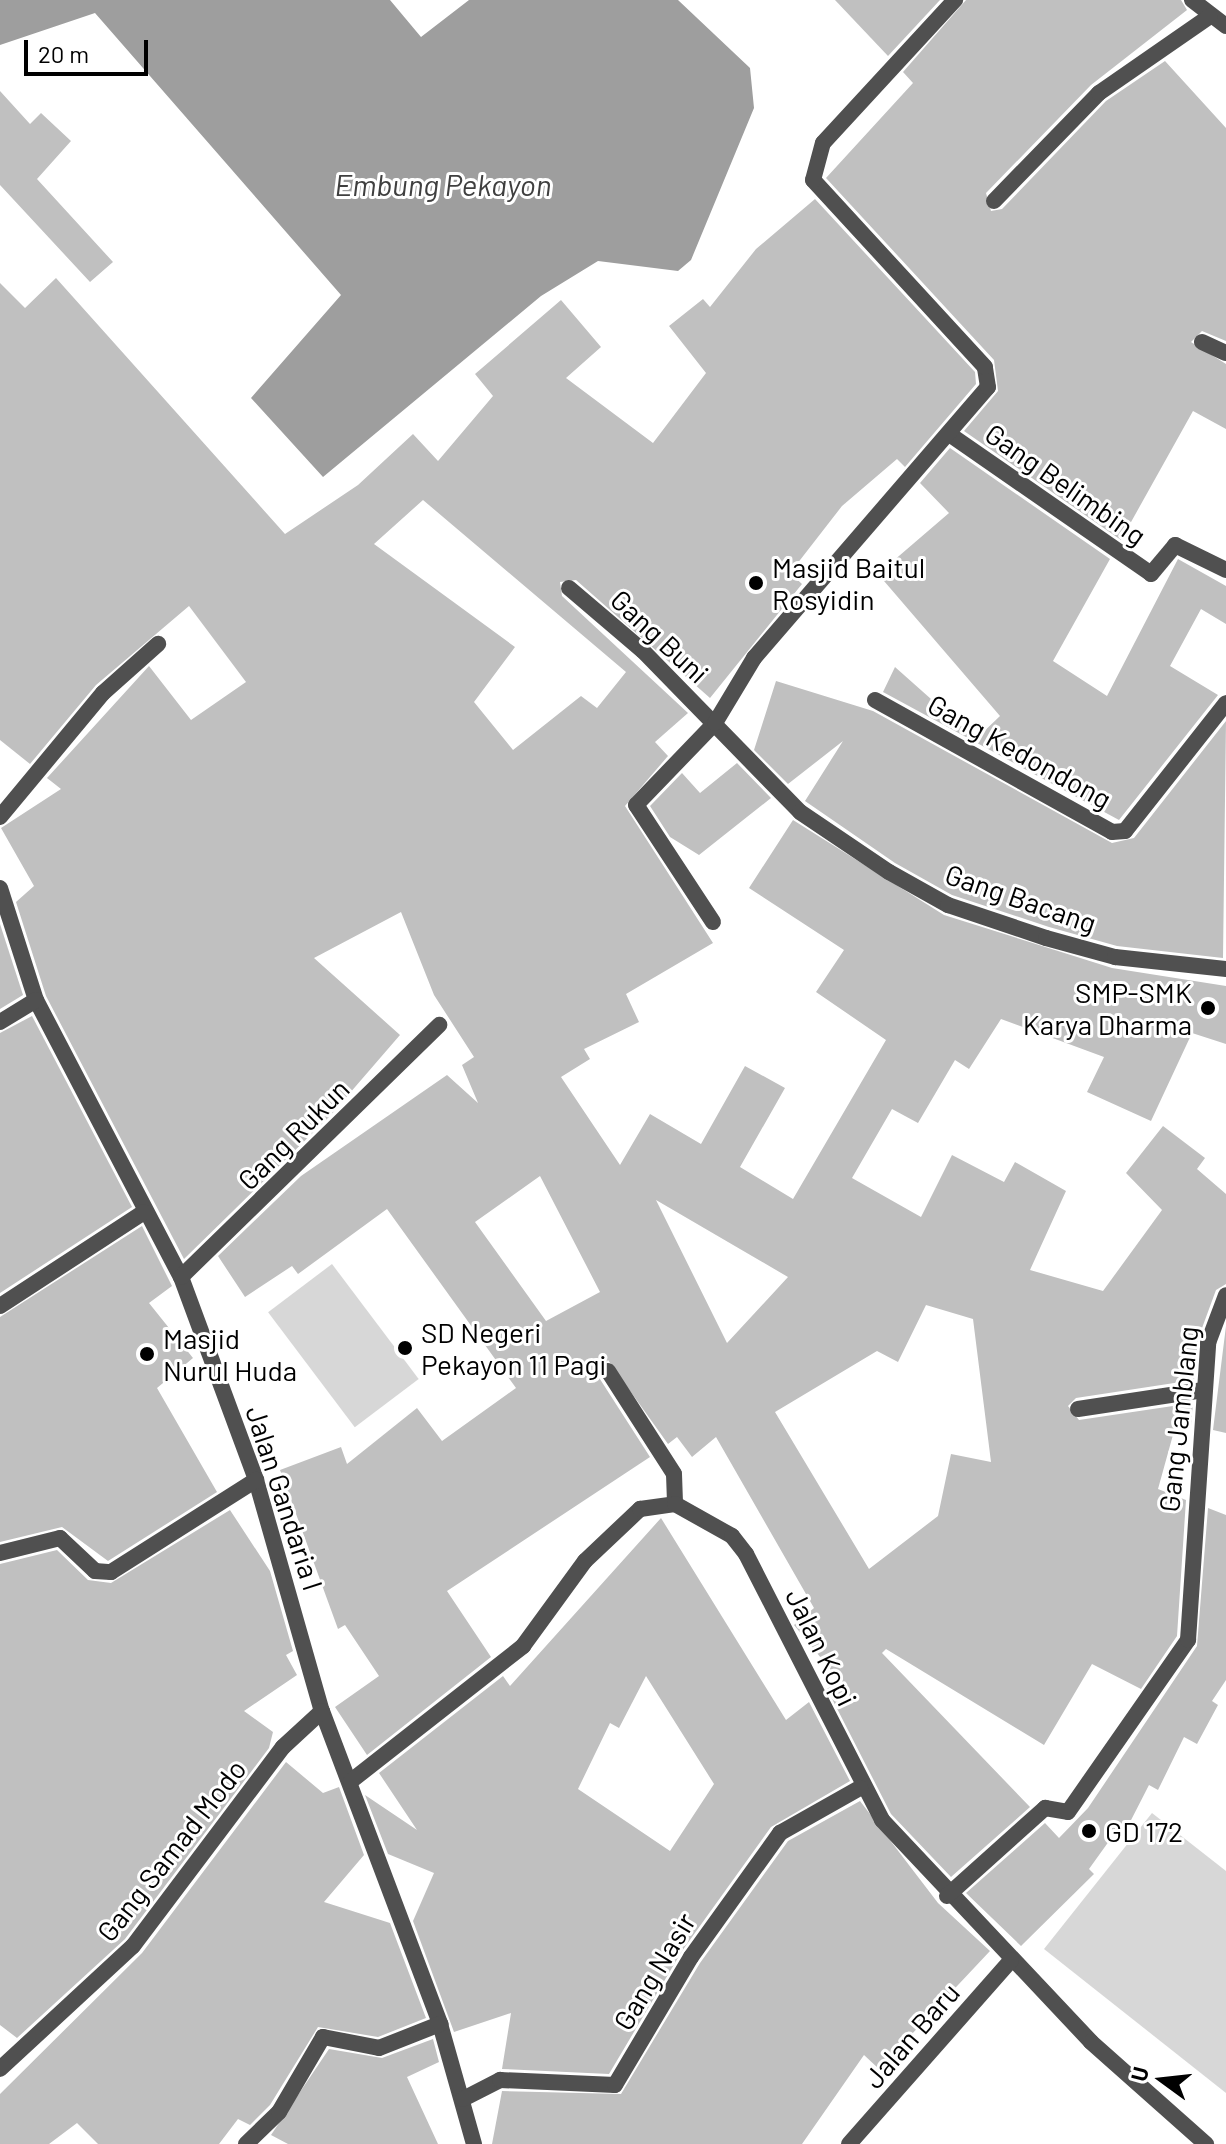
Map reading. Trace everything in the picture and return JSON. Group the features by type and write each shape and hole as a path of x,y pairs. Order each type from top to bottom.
{"street":[{"path":"713,922 636,805 715,723 754,658 985,397 990,377 816,187 812,166 823,143 955,0"},
{"path":"1192,0 1226,26"},
{"path":"994,201 1099,93 1210,16"},
{"path":"1202,342 1226,353"},
{"name":"Gang Belimbing","path":"952,436 1151,574 1175,545 1226,570"},
{"name":"Gang Buni","path":"569,588 715,723"},
{"path":"0,817 103,693 158,644"},
{"name":"Gang Kedondong","path":"875,700 1112,832 1125,831 1226,703"},
{"name":"Gang Bacang","path":"715,723 800,812 948,905 1115,957 1226,969"},
{"name":"Jalan Gandaria I","path":"0,888 36,1000 144,1212 181,1277 256,1480 322,1711 351,1781 440,2024 474,2144"},
{"path":"0,1022 36,1000"},
{"name":"Gang Rukun","path":"181,1277 439,1025"},
{"path":"0,1306 144,1212"},
{"name":"Gang Jamblang","path":"947,1896 1045,1808 1068,1812 1188,1640 1190,1552 1208,1343 1226,1295"},
{"path":"351,1781 523,1646 585,1561 640,1509 675,1504 674,1474 608,1371"},
{"path":"1078,1409 1204,1390"},
{"path":"0,1553 60,1538 95,1571 111,1572 256,1480"},
{"name":"Jalan Kopi","path":"675,1504 732,1536 746,1554 860,1788 947,1896 1206,2144"},
{"name":"Gang Samad Modo","path":"0,2069 133,1946 283,1747 322,1711"},
{"name":"Gang Nasir","path":"463,2099 500,2080 615,2085 691,1957 780,1833 860,1788"},
{"name":"Jalan Baru","path":"849,2144 1011,1960"},
{"path":"246,2144 279,2112 323,2037 379,2048 440,2024"}],"shaded area":[{"path":"332,1264 419,1379 355,1427 268,1312"},
{"path":"1152,1813 1226,1871 1226,2093 1044,1949"}],"water":[{"name":"Embung Pekayon","path":"0,0 390,0 421,37 469,0 678,0 750,68 754,108 691,260 678,271 598,261 541,296 323,477 251,398 341,295 95,13 0,45"}],"building":[{"path":"835,0 940,0 888,56"},
{"path":"966,0 1181,0 1187,10 1091,85 986,193 991,211 1002,209 1106,101 1165,61 1226,128 1226,341 1202,331 1191,342 1226,364 1226,429 1193,411 1121,540 964,431 998,391 994,360 826,178 913,83 903,72"},
{"path":"0,91 30,124 41,113 71,141 37,179 113,262 90,282 0,185"},
{"path":"815,199 975,372 976,384 905,467 897,459 842,506 790,573 802,584 710,698 576,580 560,582 562,596 688,713 655,742 668,756 625,806 713,943 626,994 639,1022 584,1049 590,1059 561,1077 620,1165 650,1114 701,1144 745,1066 785,1088 740,1167 793,1199 886,1040 816,992 844,950 749,888 793,820 944,915 1112,968 1226,986 1226,1044 1192,1033 1151,1121 1087,1092 1104,1057 1001,1019 969,1069 955,1060 918,1123 892,1109 852,1178 921,1217 952,1155 1004,1182 1015,1162 1066,1191 1030,1270 1103,1291 1162,1210 1126,1173 1163,1126 1205,1158 1197,1169 1226,1194 1226,1284 1216,1290 1198,1339 1194,1380 1076,1398 1068,1406 1079,1420 1193,1403 1191,1426 1176,1424 1158,1489 1186,1500 1177,1636 1141,1689 1092,1664 1044,1745 886,1649 882,1653 1030,1807 951,1877 891,1814 827,1689 839,1680 794,1625 814,1608 716,1437 692,1457 677,1437 668,1444 608,1360 598,1376 650,1457 447,1591 491,1657 367,1755 335,1707 379,1676 345,1625 338,1629 280,1470 341,1447 347,1464 417,1408 442,1441 516,1388 387,1209 298,1274 292,1266 245,1297 218,1256 301,1176 447,1075 478,1103 462,1065 474,1057 434,995 401,912 314,958 400,1035 330,1116 184,1259 46,996 16,902 34,886 1,828 61,789 47,778 149,666 191,720 246,682 189,606 96,685 30,764 0,740 0,283 25,308 56,278 285,534 358,485 413,434 438,461 493,396 475,374 561,300 601,347 566,378 653,443 706,373 669,326 703,299 710,307 756,249","holes":["423,500 626,672 597,708 581,696 513,750 474,702 515,647 374,544","540,1176 600,1292 546,1321 475,1222","656,1200 788,1277 727,1343","926,1305 973,1319 991,1462 951,1454 938,1516 869,1569 775,1412 877,1351 898,1362"]},
{"path":"950,448 1110,559 1053,661 1107,696 1178,559 1226,586 1226,624 1201,609 1170,666 1218,695 1119,820 883,692 895,667 976,739 1000,716 878,574 949,513 920,483"},
{"path":"776,681 873,711 1112,843 1134,838 1226,721 1223,958 1117,946 1049,927 952,895 895,863 805,801 843,741 788,784 754,750"},
{"path":"737,763 771,798 699,855 670,837 650,806 682,773 700,793"},
{"path":"0,924 23,995 0,1009"},
{"path":"32,1016 132,1207 0,1293 0,1033"},
{"path":"142,1226 172,1286 149,1303 193,1358 157,1388 217,1492 108,1561 62,1527 0,1542 0,1317"},
{"path":"1226,1326 1226,1433 1213,1430"},
{"path":"1208,1508 1226,1515 1226,1680 1212,1701 1218,1705 1197,1744 1184,1737 1158,1790 1149,1785 1128,1826 1122,1823 1089,1869 1094,1874 1021,1946 966,1893 1045,1823 1059,1838 1088,1808 1197,1646"},
{"path":"230,1510 270,1571 293,1651 286,1655 297,1675 244,1711 273,1732 269,1748 125,1939 17,2038 0,2025 0,1564 57,1550 88,1580 111,1583"},
{"path":"661,1518 786,1720 809,1702 850,1781 771,1827 682,1951 609,2074 502,2069 511,2013 454,2032 413,1921 434,1873 388,1854 365,1795 417,1830 379,1773 503,1676 510,1686","holes":["646,1676 714,1784 670,1851 578,1789 610,1723 619,1728"]},
{"path":"286,1762 323,1793 339,1787 364,1855 324,1902 390,1923 426,2018 378,2037 318,2027 270,2105 250,2125 238,2119 219,2144 98,2144 77,2123 49,2144 0,2144 0,2094 142,1953"},
{"path":"860,1801 938,1903 990,1951 879,2069 864,2055 802,2144 492,2144 502,2091 621,2094 700,1963 788,1841"},
{"path":"433,2039 439,2062 407,2077 438,2144 288,2144 271,2135 329,2049 382,2058"}],"place":[{"name":"Masjid Baitul Rosyidin","path":"756,583"},
{"name":"SMP-SMK Karya Dharma","path":"1208,1008"},
{"name":"SD Negeri Pekayon 11 Pagi","path":"405,1348"},
{"name":"Masjid Nurul Huda","path":"147,1354"},
{"name":"GD 172","path":"1089,1831"}]}
